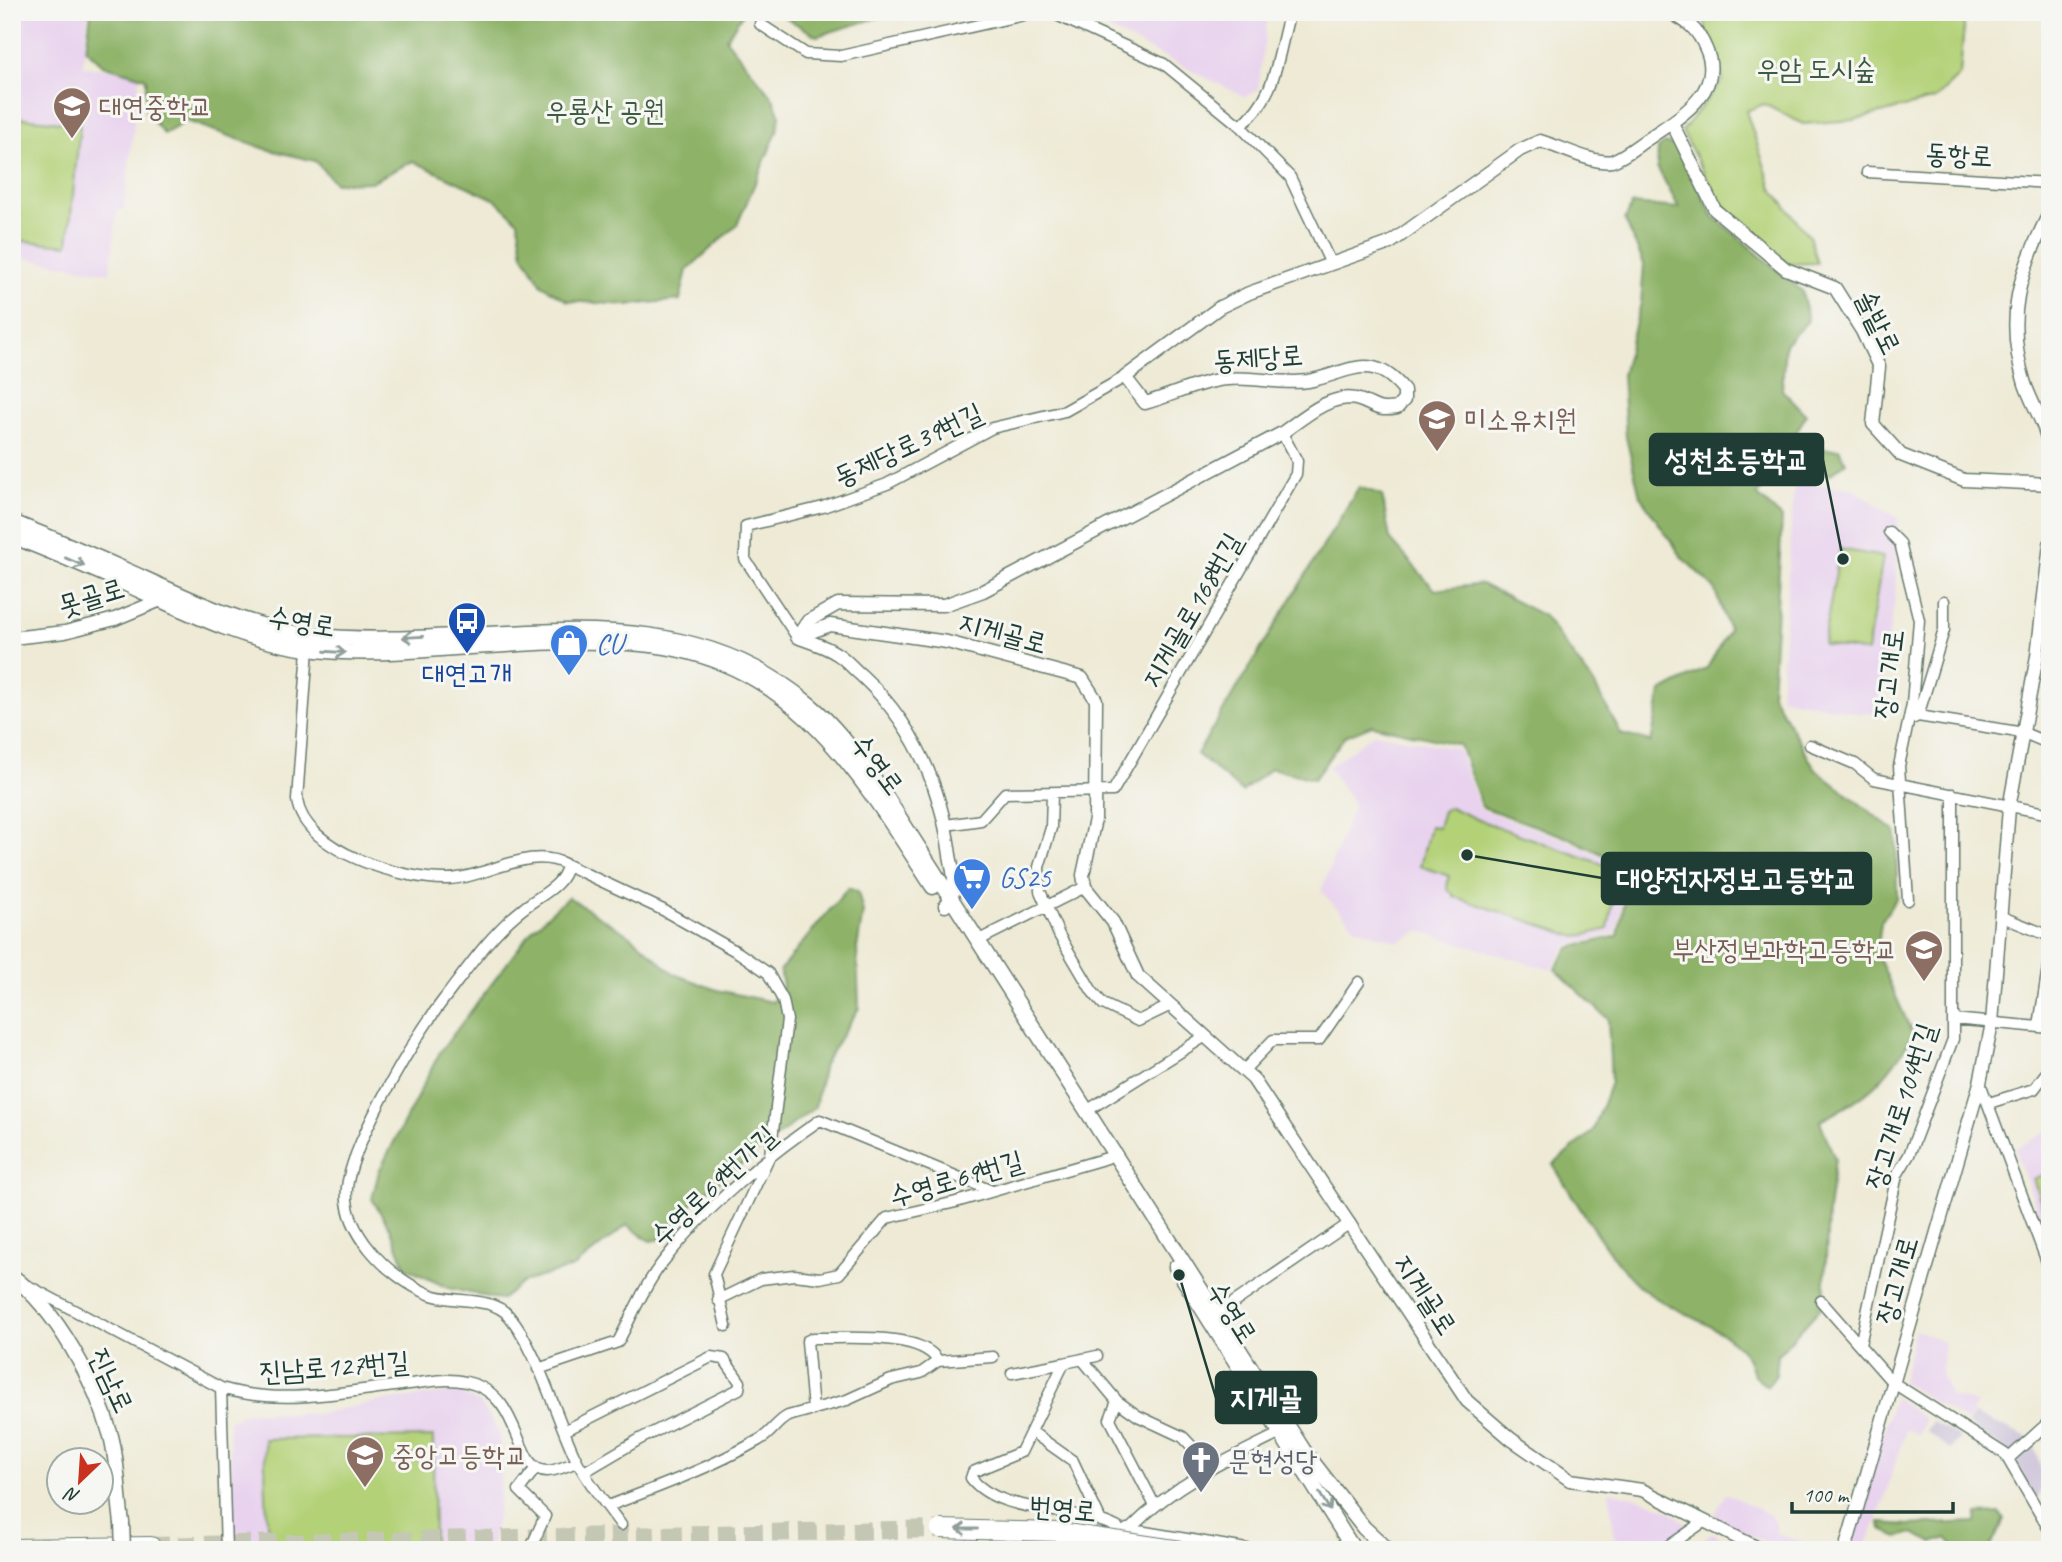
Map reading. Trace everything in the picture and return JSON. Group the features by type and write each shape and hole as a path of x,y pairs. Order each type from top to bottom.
{"highway":[{"name":"번영로","path":"940,1529 1060,1532 1181,1550"},
{"path":"12,1548 151,1546"}],"main road":[{"name":"수영로","path":"12,522 182,596 262,625 308,635 392,638 535,633 647,633 724,652 788,688 826,720 878,784 1107,1158 1354,1550"},
{"name":"수영로","path":"12,536 248,637 308,649 400,654 511,645 657,645 711,659 764,684 814,723 855,769 979,940 1304,1451 1355,1518 1388,1550"},
{"name":"진남로","path":"18,1280 56,1322 87,1377 111,1437 123,1550"},
{"name":"수영로","path":"1355,1518 1397,1550"},
{"path":"1342,1532 1348,1550"}],"street":[{"path":"760,24 806,54 841,56 1037,12"},
{"path":"1050,12 1164,64 1240,125 1290,177 1331,264"},
{"path":"1240,125 1255,114 1270,90 1290,12"},
{"name":"동제당로","path":"797,637 808,621 838,604 944,606 983,591 1282,433 1313,411 1337,400 1356,399 1380,411 1397,408 1404,400 1404,390 1395,378 1364,366 1337,370 1307,381 1226,379 1145,403 1125,377 1220,307 1249,293 1390,243 1520,150 1540,141 1595,161 1613,161 1672,123 1699,101 1710,79 1712,62 1691,17 1669,12"},
{"name":"솔밭로","path":"1672,123 1716,210 1786,269 1835,288 1862,331 1879,367 1873,424 1901,454 1964,480 2050,484"},
{"name":"동항로","path":"1867,172 2050,183"},
{"path":"2050,212 2031,248 2014,308 2017,354 2026,386 2047,431 2050,450"},
{"name":"동제당로39번길","path":"797,637 744,559 746,526 823,507 887,484 992,428 1065,411 1125,377"},
{"name":"지게골로168번길","path":"1095,792 1114,791 1296,474 1297,461 1282,433"},
{"name":"장고개로","path":"1889,533 1900,544 1919,620 1913,718 1899,766 1908,900"},
{"name":"장고개로","path":"1845,1550 1980,1083 1992,1023 2009,808 2040,630 2050,544"},
{"name":"못골로","path":"12,638 65,632 115,619 158,600 182,596"},
{"path":"1913,718 1944,630 1944,601"},
{"name":"지게골로","path":"797,637 830,625 843,626 947,642 1082,678 1096,700 1095,819 1083,876 1085,887 1113,922 1138,976 1253,1079 1467,1401 1511,1439 1570,1480 1643,1490 1762,1550"},
{"path":"797,637 837,653 879,692 904,723 929,770 946,825 955,888 949,902"},
{"path":"308,649 297,800 306,825 321,838 363,860 413,876 449,879 546,857 663,910 739,953 768,973 783,1000 787,1020 777,1118 770,1155 714,1273 726,1326"},
{"name":"장고개로","path":"1913,718 2024,733"},
{"path":"2024,733 2050,744"},
{"path":"1810,745 1855,764 1874,779 2009,808 2050,814"},
{"path":"946,825 981,820 1005,793 1095,792"},
{"path":"1052,793 1051,828 1039,867 1040,891 1059,935 1103,1004 1138,1021 1169,1006"},
{"name":"장고개로104번길","path":"1860,1345 1897,1175 1909,1155 1953,1038 1953,794"},
{"path":"567,865 562,881 521,910 483,949 431,1016 365,1136 347,1182 348,1202 355,1224 368,1249 385,1269 431,1295 490,1304 508,1314 538,1369 581,1467 621,1525"},
{"path":"979,940 1085,887"},
{"path":"2002,917 2050,936"},
{"path":"1953,1019 2044,1027 2050,954"},
{"path":"1244,1070 1273,1040 1319,1040 1359,982"},
{"path":"1088,1111 1203,1037"},
{"path":"1989,1103 2034,1089 2050,1068"},
{"path":"1980,1083 2050,1270"},
{"name":"수영로69번가길","path":"538,1369 618,1342 661,1264 715,1206 770,1155 820,1121 992,1191"},
{"name":"수영로69번길","path":"718,1300 761,1279 794,1275 820,1278 839,1274 887,1218 1107,1158"},
{"name":"수영로","path":"1217,1314 1350,1223"},
{"path":"12,1307 18,1280"},
{"name":"진남로127번길","path":"18,1280 221,1388 249,1396 277,1399 438,1380 468,1382 496,1396 511,1418 526,1460 535,1469"},
{"path":"1821,1301 1892,1382 2005,1454 2050,1531"},
{"path":"813,1410 807,1341 813,1338 886,1339 915,1344 933,1352 938,1361"},
{"path":"1012,1373 1097,1356"},
{"path":"530,1550 545,1516 519,1490 535,1469 548,1472 581,1467 738,1389 740,1382 724,1359 711,1357 564,1431"},
{"path":"608,1506 723,1459 770,1434 781,1419 847,1400 891,1380 921,1373 938,1361 993,1357"},
{"path":"1083,1359 1117,1401 1138,1416 1183,1437 1211,1467"},
{"path":"1064,1363 1021,1452 973,1472 971,1478 994,1495 1015,1503 1100,1518 1124,1529 1252,1550"},
{"path":"221,1388 226,1550"},
{"path":"1117,1401 1110,1419 1154,1504"},
{"path":"2008,1459 2050,1421"},
{"path":"1032,1432 1073,1461 1100,1518"},
{"path":"1117,1550 1124,1529 1154,1504 1211,1467 1280,1433"},
{"path":"1663,1550 1705,1521"}],"shaded area":[{"name":"대연중학교","path":"12,12 88,12 83,67 140,72 124,209 117,212 110,273 12,256"},
{"path":"1074,12 1268,12 1258,90 1245,97"},
{"path":"1794,483 1851,488 1898,518 1895,599 1876,712 1861,714 1780,697"},
{"path":"1375,733 1458,749 1480,809 1568,841 1629,869 1616,933 1566,946 1551,970 1419,931 1399,942 1356,928 1321,891 1354,805 1328,767"},
{"path":"2050,1130 2050,1242 2014,1149"},
{"path":"1915,1329 1944,1342 1941,1373 1950,1396 1977,1403 1968,1423 1902,1382"},
{"name":"중앙고등학교","path":"457,1392 481,1404 499,1433 502,1463 498,1515 489,1550 233,1550 229,1421 245,1412 317,1414 381,1401"},
{"path":"1894,1397 1925,1419 1918,1435 1906,1429 1877,1521 1864,1550 1849,1550"},
{"path":"1974,1414 2032,1440 2042,1470 2041,1491 2036,1503 2013,1455 1968,1425"},
{"path":"1932,1421 1960,1438 1950,1449 1926,1431"},
{"path":"1609,1491 1639,1498 1670,1511 1690,1526 1657,1546 1616,1549"},
{"path":"1726,1493 1770,1515 1776,1526 1776,1533 1826,1550 1780,1550 1714,1516"},
{"path":"1713,1533 1742,1550 1697,1550 1693,1545"}],"green space":[{"name":"우룡산 공원","path":"91,12 744,12 726,39 773,98 780,116 777,132 737,225 687,270 680,300 627,305 568,301 542,285 523,254 518,221 496,200 413,161 371,182 335,183 315,161 266,149 187,121 164,134 146,113 146,78 103,65 86,49"},
{"path":"776,12 897,12 817,36"},
{"name":"우암 도시숲","path":"1705,12 1965,12 1960,75 1935,99 1854,120 1803,124 1764,104 1746,111 1772,188 1810,238 1817,263 1788,264 1720,204 1682,131 1723,80 1708,38"},
{"path":"12,117 80,124 68,245 12,240"},
{"path":"1665,143 1677,147 1713,216 1802,291 1808,321 1785,344 1782,390 1806,415 1791,442 1802,450 1839,449 1846,462 1831,474 1784,463 1757,495 1782,518 1772,694 1815,769 1896,832 1897,897 1881,922 1877,954 1913,1035 1893,1065 1874,1086 1851,1104 1820,1121 1835,1159 1828,1211 1824,1304 1778,1355 1776,1375 1767,1386 1756,1377 1747,1357 1733,1342 1706,1324 1662,1302 1638,1285 1604,1244 1553,1165 1593,1131 1611,1082 1608,1019 1555,969 1569,948 1618,936 1631,868 1569,838 1482,807 1460,745 1372,725 1345,736 1314,779 1271,768 1242,792 1197,754 1359,487 1382,495 1390,539 1435,590 1482,584 1544,616 1594,684 1621,734 1651,742 1661,692 1707,668 1729,630 1714,588 1682,557 1640,496 1626,437 1622,375 1641,303 1644,264 1625,220 1632,204 1679,208 1657,167 1658,148"},
{"path":"1840,549 1883,557 1867,652 1823,644"},
{"path":"1450,807 1476,819 1619,870 1608,929 1577,937 1455,897 1447,887 1449,876 1420,866 1430,826 1438,827 1443,811"},
{"path":"848,888 858,892 863,912 857,948 859,1008 824,1064 815,1107 694,1201 662,1239 650,1241 627,1225 574,1267 523,1282 501,1300 448,1288 406,1268 390,1228 372,1199 379,1171 440,1052 533,929 568,897 635,939 674,974 717,990 772,1002 783,985 780,970"},
{"path":"2050,1171 2050,1227 2033,1179"},
{"path":"433,1437 434,1550 268,1550 264,1439"},
{"path":"2000,1513 2004,1520 1989,1550 1958,1550 1947,1538 1933,1543 1913,1533 1898,1537 1881,1529 1880,1523 1909,1525 1976,1522 1977,1514"}],"tunnel":[{"path":"151,1546 940,1529"}],"place":[{"name":"대연중학교","path":"72,140"},
{"name":"미소유치원","path":"1437,453"},
{"name":"성천초등학교","path":"1843,559"},
{"name":"대연고개","path":"467,655"},
{"name":"CU","path":"569,677"},
{"name":"대양전자정보고등학교","path":"1467,855"},
{"name":"GS25","path":"972,911"},
{"name":"부산정보과학고등학교","path":"1924,983"},
{"name":"지게골","path":"1179,1275"},
{"name":"중앙고등학교","path":"365,1489"},
{"name":"문현성당","path":"1201,1494"}]}
